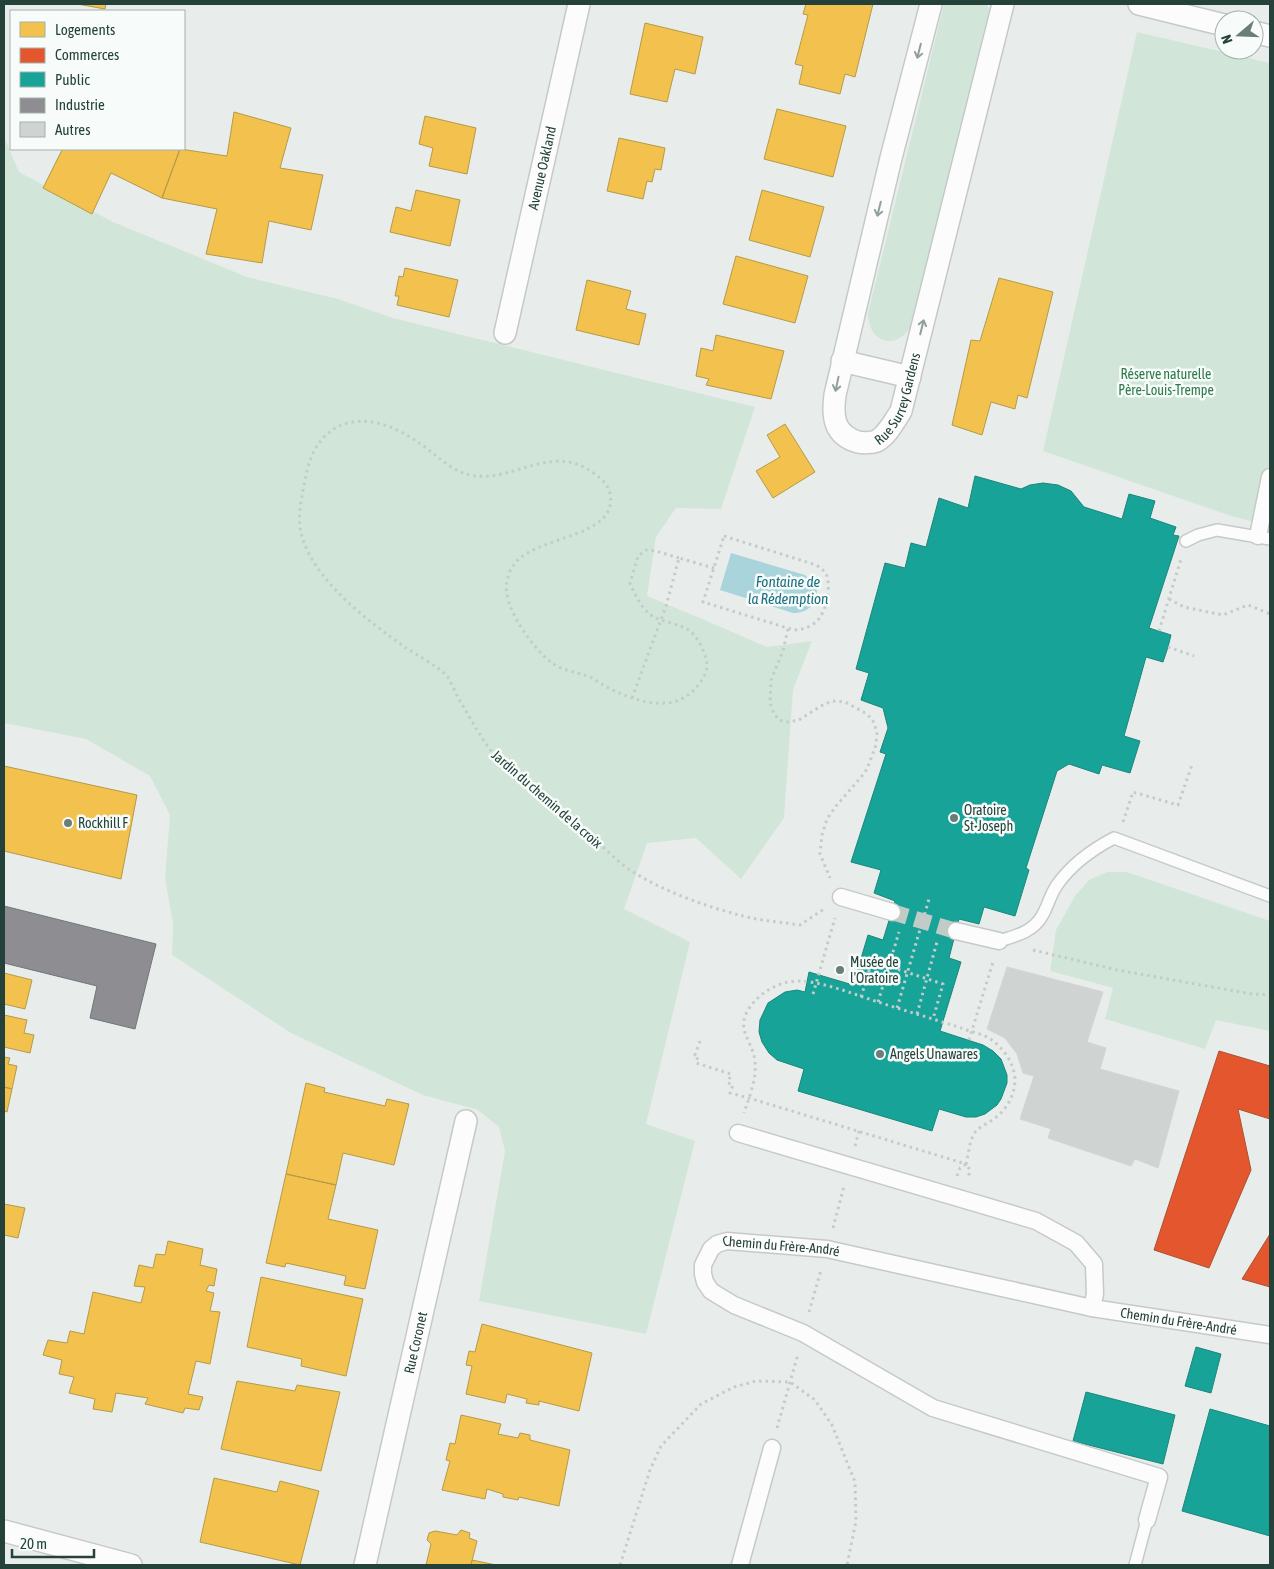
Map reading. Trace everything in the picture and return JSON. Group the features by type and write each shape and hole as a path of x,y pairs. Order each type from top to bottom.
{"street":[{"name":"Avenue Oakland","path":"505,333 578,4"},
{"name":"Rue Surrey Gardens","path":"931,4 842,361 833,410 837,428 848,438 861,443 875,442 888,431 901,410 1003,4"},
{"path":"1139,4 1214,23"},
{"path":"842,361 910,377"},
{"path":"1264,537 1270,477"},
{"path":"841,897 892,912"},
{"path":"956,932 999,941"},
{"name":"Rue Coronet","path":"365,1565 466,1121"},
{"path":"738,1133 1036,1221 1076,1243 1094,1264 1095,1294 1092,1308"},
{"name":"Chemin du Frère-André","path":"1147,1520 1159,1476 933,1408 803,1333 721,1298 705,1282 703,1265 711,1249 717,1244 727,1241 827,1249 1092,1308 1270,1335"},
{"path":"740,1565 772,1448"},
{"path":"4,1531 131,1565"}],"lane":[{"path":"1186,542 1198,535 1217,530 1264,537"},
{"path":"999,941 1030,929 1042,916 1057,885 1068,872 1093,851 1114,838 1270,896"},
{"path":"1135,1565 1147,1520"}],"path":[{"name":"Jardin du chemin de la croix","path":"679,558 646,550 638,556 630,583 638,601 650,614 687,629 694,634 699,641 707,668 700,682 690,694 673,703 661,704 632,698 608,688 590,677 555,666 534,647 520,626 505,591 508,576 514,563 524,554 598,524 608,515 611,495 607,485 599,477 577,463 546,462 488,476 470,475 450,467 420,443 373,421 356,421 327,434 316,447 307,465 300,525 304,543 313,562 325,578 369,622 446,676 490,750 628,869 664,889 745,917 800,925 841,897"},
{"path":"724,536 816,565 827,575 828,586 823,612 815,623 808,627 800,630 788,629 703,602 714,568 724,536"},
{"path":"1159,631 1186,542"},
{"path":"632,698 661,620 679,558 714,568"},
{"path":"1169,599 1184,607 1223,615 1248,606 1270,614"},
{"path":"788,629 783,651 771,680 770,703 779,720 788,722 799,720 832,701 845,702 867,714 873,721 877,732 876,745 867,769 827,818 822,836 820,854 825,869 841,897 813,994"},
{"path":"1168,647 1194,656"},
{"path":"1123,824 1133,792 1178,805 1192,765"},
{"path":"897,1008 929,899"},
{"path":"878,1002 899,930"},
{"path":"916,1014 939,933"},
{"path":"969,1040 999,941 1117,970 1252,994 1270,995"},
{"path":"862,996 872,961 943,984 933,1019"},
{"path":"738,1133 755,1077 755,1061 743,1028 746,1014 754,1002 775,986 787,982 800,981 862,996 933,1019 991,1039 1002,1048 1008,1057 1015,1078 1014,1088 1007,1106 994,1119 976,1132 966,1164 960,1168"},
{"path":"700,1041 695,1056 698,1056 696,1063 731,1074 728,1083 733,1085 730,1093 966,1164 970,1170"},
{"path":"833,1229 845,1182"},
{"path":"813,1300 822,1267"},
{"path":"772,1448 784,1402"}],"green space":[{"path":"944,4 987,4 989,10 912,325 899,338 892,341 885,340 873,332 869,323 868,313"},
{"name":"Réserve naturelle Père-Louis-Trempe","path":"1137,32 1214,50 1214,60 1257,60 1270,63 1270,526 1231,516 1043,451"},
{"path":"4,137 19,172 113,222 247,277 338,299 393,318 755,407 721,509 676,508 656,537 647,596 767,647 812,641 793,690 784,818 741,879 696,838 647,843 624,909 690,942 646,1124 695,1141 646,1334 479,1301 505,1151 499,1127 478,1110 423,1095 291,1033 172,955 173,924 165,878 170,815 150,776 86,739 4,723"},
{"path":"1107,872 1127,872 1270,921 1270,1031 1216,1020 1205,1049 1105,1019 1113,988 1050,971 1056,930 1075,896 1089,880"}],"water":[{"name":"Fontaine de la Rédemption","path":"731,553 805,575 817,588 814,603 804,611 793,613 720,590"}],"building: Logements":[{"path":"77,4 106,4 105,9"},
{"path":"806,4 873,4 855,77 845,74 840,94 799,84 803,66 795,64 808,15 803,14"},
{"path":"645,23 703,37 695,74 675,69 667,102 630,94"},
{"path":"777,109 846,126 833,177 764,159"},
{"path":"234,112 291,128 280,168 323,175 311,230 269,221 262,263 206,254 217,209 162,198 180,150 227,156"},
{"path":"425,116 476,128 467,174 429,166 433,148 419,144"},
{"path":"619,138 665,148 661,170 655,169 652,182 647,181 643,199 607,191"},
{"path":"62,150 180,150 162,198 111,173 92,214 43,188"},
{"path":"416,190 460,200 450,246 390,232 396,207 411,211"},
{"path":"762,190 824,207 810,257 749,240"},
{"path":"736,256 808,276 795,323 723,304"},
{"path":"405,268 458,280 449,317 397,305 399,296 395,296 399,276 403,277"},
{"path":"999,278 1053,292 1027,398 1018,395 1015,409 991,402 982,435 952,425 971,340 980,341"},
{"path":"587,280 631,291 626,309 646,314 639,345 576,330"},
{"path":"716,335 784,351 771,399 706,385 709,379 696,376 701,348 713,351"},
{"path":"785,424 815,472 773,498 756,471 780,457 767,435"},
{"name":"Rockhill F","path":"4,766 137,795 121,879 4,851"},
{"path":"4,973 32,980 25,1009 4,1004"},
{"path":"4,1015 27,1020 24,1033 34,1035 30,1053 4,1047"},
{"path":"4,1057 10,1058 8,1064 17,1066 12,1089 4,1087"},
{"path":"306,1083 325,1088 324,1092 385,1106 387,1099 409,1104 394,1165 343,1153 336,1185 286,1174"},
{"path":"4,1087 12,1089 7,1112 4,1111"},
{"path":"286,1174 336,1185 328,1219 378,1230 365,1289 344,1285 346,1276 286,1263 285,1267 266,1263"},
{"path":"4,1204 25,1208 18,1238 4,1235"},
{"path":"168,1241 203,1249 200,1265 217,1269 214,1286 209,1285 206,1291 214,1293 210,1311 220,1312 210,1364 196,1361 188,1394 203,1397 199,1410 185,1408 183,1413 145,1404 148,1398 116,1393 112,1412 93,1409 95,1399 69,1393 74,1377 59,1374 62,1360 43,1355 48,1340 67,1343 70,1331 84,1334 93,1292 141,1303 145,1287 134,1286 139,1265 153,1268 156,1254 165,1255"},
{"path":"261,1277 363,1299 346,1376 301,1366 302,1359 247,1347"},
{"path":"482,1324 592,1353 579,1411 539,1401 539,1405 526,1403 527,1399 507,1394 505,1403 466,1394 472,1366 466,1365 469,1351 475,1352"},
{"path":"237,1381 295,1391 297,1385 340,1392 321,1471 221,1449"},
{"path":"461,1415 501,1424 498,1434 518,1438 520,1433 530,1435 530,1440 570,1450 559,1506 519,1497 518,1500 503,1497 503,1494 487,1489 485,1499 442,1490 450,1461 446,1460 450,1443 455,1444"},
{"path":"214,1478 277,1492 280,1481 319,1491 300,1565 200,1542"},
{"path":"461,1530 470,1533 469,1538 477,1541 471,1565 426,1565 431,1544 427,1540 429,1533 435,1531 457,1535"},
{"path":"472,1560 496,1565 471,1565"}],"building: Commerces":[{"path":"1219,1051 1270,1066 1270,1119 1238,1109 1251,1170 1209,1268 1154,1250"},
{"path":"1270,1234 1270,1287 1242,1279"}],"building: Public":[{"name":"Oratoire St-Joseph","path":"975,476 1021,489 1043,483 1058,485 1071,491 1084,507 1122,519 1129,494 1155,501 1150,518 1176,527 1173,535 1179,536 1149,628 1171,635 1168,647 1163,662 1146,657 1124,736 1140,741 1130,773 1102,765 1099,774 1069,764 1057,771 1026,868 1029,870 1015,916 984,907 979,924 959,919 949,958 961,962 940,1031 983,1045 993,1051 1001,1059 1007,1075 1007,1083 997,1105 985,1114 976,1117 966,1117 939,1109 932,1131 798,1091 804,1069 777,1060 769,1053 762,1042 759,1032 760,1020 768,1003 785,992 797,990 805,992 809,972 853,985 868,935 883,940 895,901 874,893 881,870 851,862 886,754 880,752 888,728 883,708 861,700 869,673 856,669 885,563 905,568 911,543 926,547 939,498 968,508"},
{"path":"1196,1347 1221,1354 1211,1393 1185,1386"},
{"path":"1086,1392 1175,1415 1163,1464 1073,1441"},
{"path":"1210,1409 1270,1426 1270,1536 1182,1511"}],"building: Industrie":[{"path":"4,906 156,944 135,1029 90,1018 97,986 4,963"}],"building: Autres":[{"path":"1007,967 1103,992 1087,1042 1106,1048 1100,1069 1179,1091 1158,1168 1135,1159 1131,1166 1048,1138 1051,1129 1020,1119 1034,1076 1023,1073 1017,1054 1005,1038 987,1029"}],"tunnel":[{"path":"892,912 956,931"}],"place":[{"name":"Oratoire St-Joseph","path":"954,818"},
{"name":"Rockhill F","path":"68,823"},
{"name":"Musée de l'Oratoire","path":"840,970"},
{"name":"Angels Unawares","path":"880,1054"}]}
